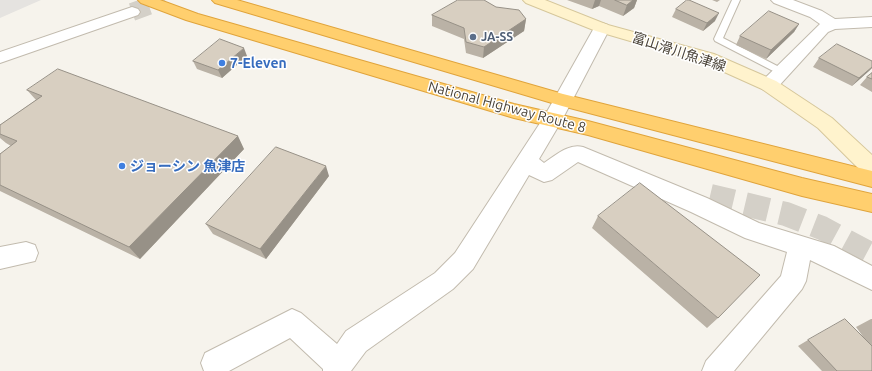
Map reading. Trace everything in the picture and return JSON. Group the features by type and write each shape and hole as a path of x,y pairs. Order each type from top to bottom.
{"highway":[{"name":"National Highway Route 8","path":"220,0 557,110 802,187 872,203"},
{"name":"National Highway Route 8","path":"139,6 192,17 514,111 557,110 872,179"}],"main road":[{"name":"富山滑川魚津線","path":"532,0 602,28 708,58 769,85 826,123 872,168"}],"street":[{"path":"779,0 816,14 832,24"},
{"path":"0,58 139,6"},
{"path":"769,85 822,29 832,24 872,22"},
{"path":"215,363 292,322 338,367 356,341 444,281 464,261 557,110 602,28"},
{"path":"526,161 544,174 576,153 704,201 753,231 825,254 872,279"},
{"path":"716,371 793,281 800,246"},
{"path":"0,258 26,253"}],"lane":[{"path":"736,0 718,39 782,72"}],"shaded area":[{"path":"0,0 41,0 0,18"}],"building":[{"path":"458,0 484,0 496,7 519,10 526,19 484,47 466,42 464,28 432,15"},
{"path":"615,0 633,0 627,5"},
{"path":"687,0 719,13 707,23 676,9"},
{"path":"769,11 799,24 771,50 740,36"},
{"path":"220,39 244,48 218,70 193,61"},
{"path":"837,44 872,61 872,67 859,78 819,58"},
{"name":"ジョーシン 魚津店","path":"58,69 238,136 129,247 0,185 0,154 17,141 0,134 0,125 42,96 27,90"},
{"path":"872,73 872,79 867,77"},
{"path":"276,147 326,166 260,249 206,224"},
{"path":"640,183 760,275 718,318 598,216"},
{"path":"845,319 872,346 872,371 837,371 808,340"}],"tunnel":[{"path":"132,12 165,0"},
{"path":"710,196 786,214 822,228 872,255"}],"place":[{"name":"JA-SS","path":"473,37"},
{"name":"7-Eleven","path":"222,63"},
{"name":"ジョーシン 魚津店","path":"122,166"}]}
